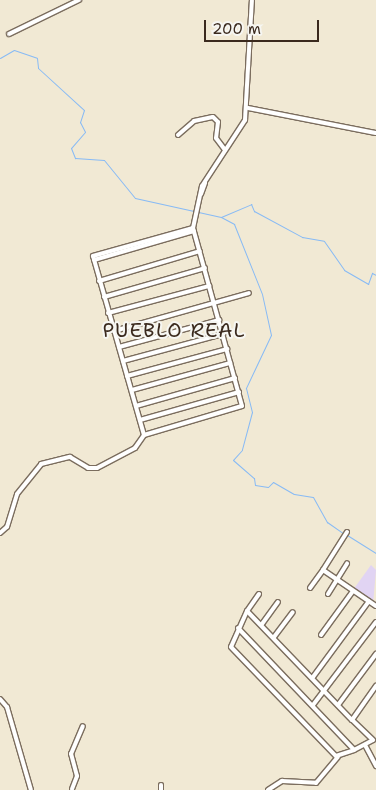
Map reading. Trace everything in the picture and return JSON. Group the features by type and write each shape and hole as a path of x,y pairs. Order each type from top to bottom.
{"street":[{"path":"9,34 79,0"},
{"path":"0,534 7,527 17,494 41,464 70,457 88,468 97,468 135,448 144,434 242,407 194,229 205,183 248,108 252,0"},
{"path":"248,108 376,133"},
{"path":"178,134 194,121 213,117 218,122 216,138 225,150"},
{"path":"144,434 92,256 194,229"},
{"path":"100,281 200,251"},
{"path":"104,297 204,268"},
{"path":"108,313 209,286"},
{"path":"114,331 249,292"},
{"path":"119,348 219,320"},
{"path":"123,361 223,334"},
{"path":"127,376 227,349"},
{"path":"132,390 230,363"},
{"path":"136,406 235,378"},
{"path":"140,420 239,392"},
{"path":"310,588 345,534"},
{"path":"328,594 347,564"},
{"path":"323,570 376,606"},
{"path":"321,635 353,591"},
{"path":"260,594 238,628 231,646 338,757"},
{"path":"313,677 368,601"},
{"path":"262,624 278,602"},
{"path":"247,612 274,636 352,720 374,740 338,757 316,783 282,781 268,790"},
{"path":"274,636 293,612"},
{"path":"313,705 326,691 376,622"},
{"path":"238,628 354,750"},
{"path":"338,705 376,654"},
{"path":"352,720 376,686"},
{"path":"369,698 376,697"},
{"path":"0,700 7,707 31,790"},
{"path":"73,790 78,776 71,754 83,726"},
{"path":"365,745 376,766"}],"shaded area":[{"path":"371,565 376,570 373,604 353,590"}],"waterway":[{"path":"0,58 14,50 37,58 38,68 84,110 80,122 85,132 71,148 75,158 104,160 135,198 221,217 251,204 254,211 302,237 324,241 344,270 368,284 372,273 376,275"},
{"path":"221,217 234,224 262,294 271,335 246,388 252,412 242,450 233,460 254,478 255,485 268,487 273,482 294,494 313,497 327,522 343,533"},
{"path":"347,535 376,553"}],"district":[{"name":"PUEBLO REAL","path":"174,330"}]}
